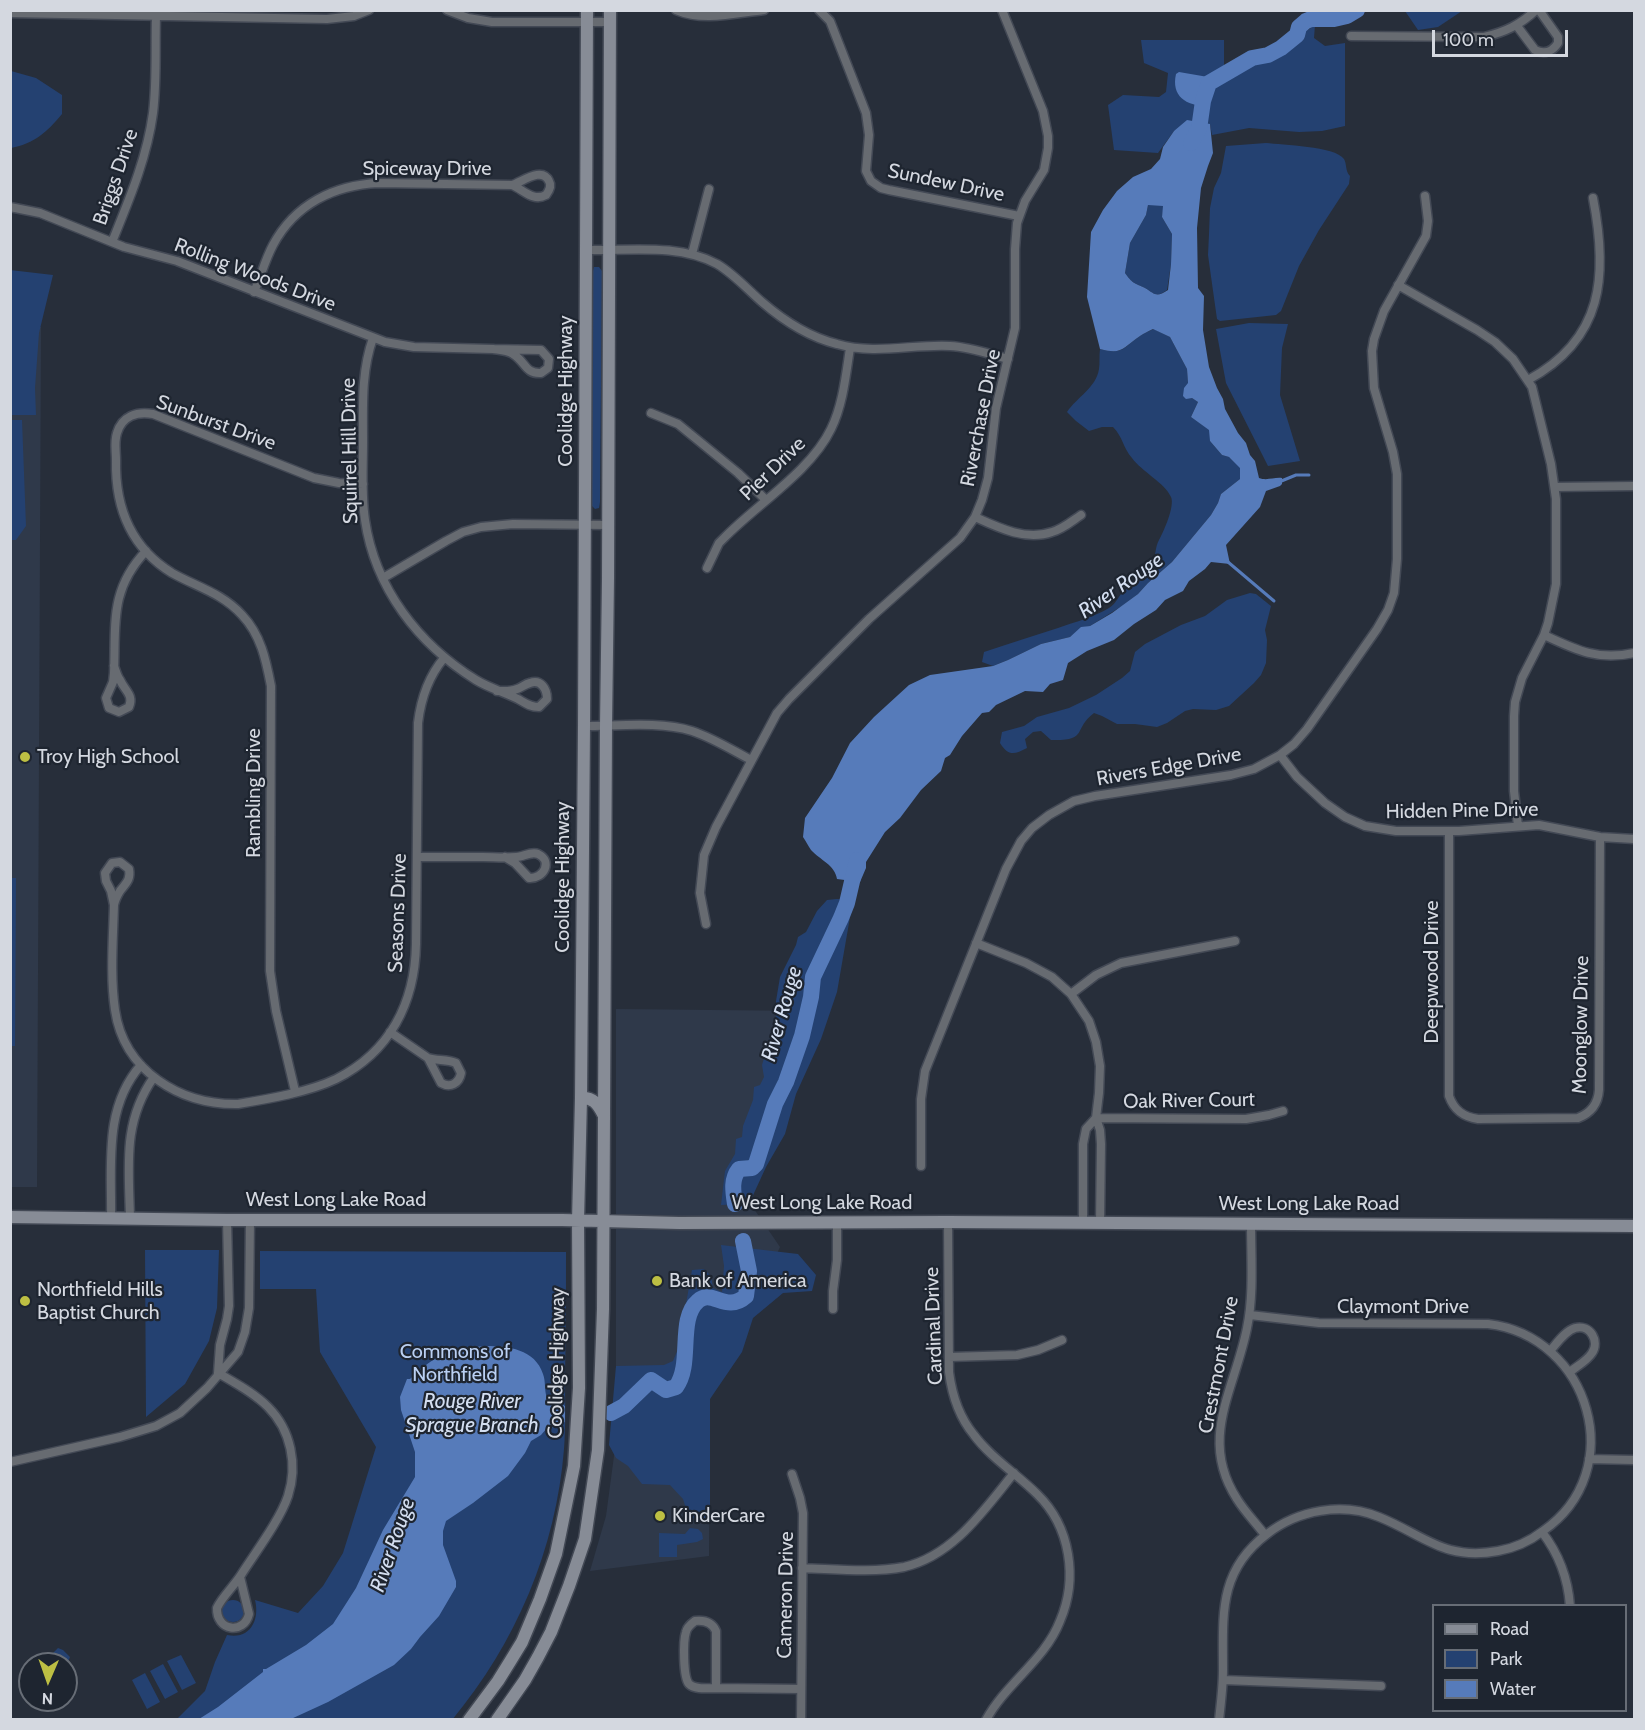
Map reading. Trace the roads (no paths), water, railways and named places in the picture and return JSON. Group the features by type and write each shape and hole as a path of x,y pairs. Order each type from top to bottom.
{"main road":[{"name":"Coolidge Highway","path":"472,1718 522,1642 540,1599 556,1554 574,1466 579,1388 578,1221 584,726 587,16"},
{"path":"498,1719 525,1680 551,1632 569,1586 585,1539 597,1464 602,1364 610,16"},
{"path":"581,1066 588,1076 597,1079 604,1078"},
{"path":"581,1098 594,1101 603,1114"},
{"name":"West Long Lake Road","path":"10,1217 1635,1226"},
{"path":"579,1356 581,1362 586,1366 602,1364"},
{"path":"579,1388 588,1385 598,1390 601,1396"}],"street":[{"path":"10,13 72,12 156,16 230,14 327,19 354,16 369,10"},
{"path":"447,10 468,18 492,22 610,16"},
{"path":"676,10 697,17 764,10"},
{"name":"Sundew Drive","path":"819,10 830,21 866,113 869,135 866,171 871,181 889,190 1020,216"},
{"name":"Riverchase Drive","path":"706,924 700,893 704,855 716,827 777,713 869,619 951,546 967,529 982,500 988,478 996,408 1015,328 1016,232 1026,201 1044,170 1048,136 1042,111 1002,10"},
{"path":"1351,36 1484,37 1517,26 1538,10 1558,37 1558,43 1551,51 1535,50 1517,26"},
{"name":"Briggs Drive","path":"112,242 141,168 152,124 155,97 156,16"},
{"name":"Spiceway Drive","path":"255,292 272,246 284,228 300,210 329,192 370,183 512,185"},
{"path":"692,254 709,189"},
{"name":"Rivers Edge Drive","path":"921,1166 921,1099 926,1071 1006,869 1021,841 1049,814 1074,801 1244,772 1281,755 1307,729 1388,610 1394,593 1397,559 1397,474 1393,452 1374,388 1372,351 1380,319 1426,236 1428,221 1425,196"},
{"path":"1528,380 1550,367 1570,350 1592,312 1598,291 1600,259 1599,227 1593,198"},
{"name":"Rolling Woods Drive","path":"10,207 39,213 112,242 177,261 373,338 414,347 542,350 549,359 548,368 541,373 533,373 528,371 514,355 493,349"},
{"path":"586,250 665,251 692,254 728,271 762,303 792,325 819,338 850,348 885,350 952,346 1008,359"},
{"path":"1398,285 1495,342 1513,359 1528,380 1539,413 1555,487 1556,584 1552,610 1544,635 1522,678 1515,702 1514,791 1518,826"},
{"name":"Squirrel Hill Drive","path":"373,338 366,359 363,379 363,484 368,534 383,578 406,619 444,658 463,672 497,691 534,707 542,705 547,699 547,690 542,684 534,682 513,691 497,691"},
{"name":"Pier Drive","path":"707,568 723,538 811,458 819,448 831,429 839,406 850,348"},
{"name":"Sunburst Drive","path":"146,551 123,514 116,482 116,435 122,422 133,415 146,412 153,414 314,478 339,483 363,484"},
{"path":"651,413 678,424 738,473 766,500"},
{"path":"1555,487 1635,486"},
{"path":"975,517 1005,530 1036,535 1052,533 1081,515"},
{"path":"383,578 454,536 481,526 608,525"},
{"path":"114,666 131,699 129,707 119,712 112,711 106,702 114,666 115,618 119,597 128,574 146,551"},
{"name":"Rambling Drive","path":"146,551 175,574 212,592 237,610 254,630 267,661 271,686 271,981 295,1092"},
{"path":"1544,635 1577,650 1601,656 1617,657 1635,653"},
{"name":"Seasons Drive","path":"114,905 113,969 116,1012 122,1034 141,1065 170,1089 200,1101 238,1104 325,1083 348,1072 365,1060 390,1032 402,1013 416,965 419,709 432,675 444,658"},
{"path":"584,726 669,727 691,731 752,760"},
{"name":"Hidden Pine Drive","path":"1281,755 1297,777 1324,803 1335,812 1365,826 1387,830 1481,831 1528,825 1548,826 1600,837 1635,839"},
{"name":"Deepwood Drive","path":"1449,831 1449,1090 1451,1101 1457,1110"},
{"name":"Moonglow Drive","path":"1457,1110 1467,1117 1478,1119 1570,1119 1584,1116 1596,1102 1599,1090 1600,837"},
{"path":"417,857 505,857"},
{"path":"120,862 129,869 130,876 114,905 105,873 112,863 120,862"},
{"path":"1071,994 1096,975 1120,963 1235,941"},
{"path":"976,943 1052,977 1071,994 1089,1021 1099,1052 1100,1080 1096,1118 1101,1144 1100,1223"},
{"path":"390,1032 428,1058"},
{"path":"111,1219 113,1122 124,1090 141,1065"},
{"path":"130,1219 129,1147 132,1125 142,1095 154,1077"},
{"name":"Oak River Court","path":"1096,1118 1246,1119 1283,1111"},
{"path":"1083,1223 1083,1144 1086,1130 1096,1118"},
{"path":"218,1373 220,1344 229,1306 227,1220"},
{"path":"10,1462 120,1437 156,1426 180,1413 207,1388 238,1352 243,1341 247,1323 250,1220"},
{"path":"833,1309 837,1222"},
{"name":"Cardinal Drive","path":"948,1222 949,1357 953,1395 962,1418 983,1446 1039,1496 1048,1507 1062,1531 1070,1562 1070,1589 1066,1606 1053,1635 999,1699 987,1719"},
{"name":"Crestmont Drive","path":"1251,1223 1250,1315 1241,1355 1221,1420 1220,1449 1230,1488 1244,1510 1265,1535"},
{"name":"Claymont Drive","path":"1219,1719 1223,1680 1223,1624 1229,1584 1241,1562 1265,1535 1299,1516 1338,1509 1376,1516 1433,1545 1458,1552 1484,1553 1521,1545 1542,1532 1562,1516 1570,1506 1581,1486 1589,1459 1591,1440 1588,1412 1570,1372 1550,1351 1524,1334 1497,1325 1319,1323 1250,1315"},
{"path":"1550,1351 1572,1329 1581,1328 1590,1332 1595,1341 1593,1352 1570,1372"},
{"path":"949,1357 1017,1355 1038,1350 1062,1340"},
{"path":"218,1373 245,1389 269,1408 283,1428 292,1454 293,1474 285,1504 240,1577 217,1608 219,1621 226,1627 243,1625 248,1618 240,1577"},
{"path":"1589,1459 1635,1460"},
{"path":"802,1568 882,1569 903,1567 931,1557 959,1538 1014,1473"},
{"name":"Cameron Drive","path":"792,1474 803,1513 801,1719"},
{"path":"1542,1532 1563,1569 1570,1604"},
{"path":"716,1688 716,1631 707,1622 695,1622 685,1633 685,1675 692,1686 698,1688 801,1689"},
{"path":"1223,1680 1381,1686"}],"water":[{"path":"1179,72 1208,77 1215,83 1207,106 1187,102 1178,94 1175,82 1176,74"},
{"path":"1187,120 1210,124 1213,153 1201,188 1197,228 1198,288 1204,296 1203,330 1209,367 1225,409 1255,461 1259,478 1282,478 1282,484 1266,491 1260,507 1226,545 1230,564 1211,562 1189,581 1183,591 1165,600 1156,610 1114,640 1087,651 1068,663 1063,680 1050,684 1043,692 1025,691 996,705 989,712 982,713 962,736 950,755 945,758 941,771 921,790 900,818 885,832 866,862 860,882 837,879 833,870 811,850 803,837 805,818 832,778 850,743 874,717 909,685 930,675 993,666 1041,644 1070,637 1081,627 1090,626 1112,613 1138,594 1172,562 1211,515 1221,494 1240,479 1240,468 1229,457 1222,455 1210,441 1209,430 1191,417 1198,402 1183,396 1184,388 1188,383 1187,369 1170,337 1153,329 1118,351 1100,349 1087,297 1091,232 1117,191 1133,177 1151,169 1160,159 1163,147 1174,131","holes":["1148,205 1163,206 1162,217 1172,234 1171,264 1168,290 1158,294 1134,282 1125,273 1130,243 1146,215"]},
{"name":"Rouge River Sprague Branch","path":"486,1346 512,1348 534,1359 543,1374 547,1398 565,1406 565,1422 547,1428 531,1441 508,1476 446,1521 443,1545 456,1587 439,1616 394,1665 328,1702 291,1719 199,1719 263,1672 263,1669 306,1645 333,1624 356,1588 383,1530 415,1477 415,1452 401,1410 400,1397 407,1379 444,1354"}],"waterway":[{"name":"River Rouge","path":"1191,143 1199,129 1203,101 1209,83 1252,58 1268,55 1281,48 1297,35 1299,27 1306,21 1334,19 1347,16 1357,10"},
{"path":"1279,482 1296,475 1309,475"},
{"path":"1228,562 1274,601"},
{"name":"River Rouge","path":"735,1204 733,1190 735,1177 739,1169 752,1168 756,1164 775,1104 786,1082 802,1036 813,977 847,903 857,860"},
{"name":"River Rouge","path":"611,1413 624,1406 651,1380 666,1390 676,1387 684,1366 688,1319 698,1301 709,1297 732,1303 746,1296 749,1271 743,1241"}],"place":[{"name":"Troy High School","path":"25,757"},
{"name":"Bank of America","path":"657,1281"},
{"name":"Northfield Hills Baptist Church","path":"25,1301"},
{"name":"KinderCare","path":"660,1516"}],"park label":[{"name":"Commons of Northfield","path":"455,1364"}]}
